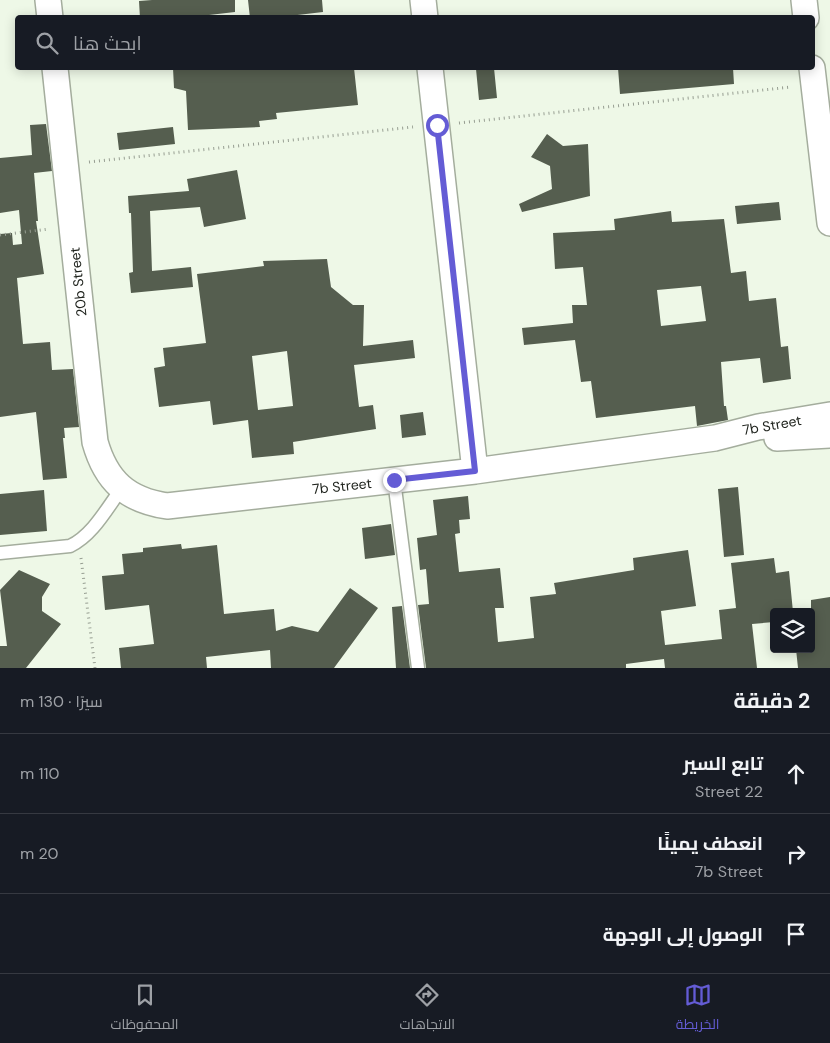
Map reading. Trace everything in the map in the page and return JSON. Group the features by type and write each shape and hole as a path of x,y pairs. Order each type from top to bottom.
{"street":[{"path":"48,0 50,15"},
{"path":"423,0 425,15"},
{"path":"804,0 806,15"},
{"name":"20b Street","path":"55,70 95,442 100,459 109,475 122,488"},
{"path":"430,70 475,471"},
{"path":"812,70 826,151 830,223"},
{"name":"7b Street","path":"122,488 135,498 150,504 167,506 475,471 715,438 758,427 830,415"},
{"name":"7b Street","path":"715,438 759,439 830,435"}],"lane":[{"path":"394,480 418,668"},
{"path":"0,553 70,546 79,542 122,488"}],"path":[{"path":"0,234 72,227"},
{"path":"79,542 94,668"}],"building":[{"path":"235,0 235,12 209,15 140,15 139,1"},
{"path":"248,0 322,0 323,12 298,15 250,15"},
{"path":"173,70 354,70 358,105 276,113 277,119 259,121 260,127 188,130 186,91 174,88"},
{"path":"476,70 494,70 497,98 479,100"},
{"path":"618,70 733,70 734,84 620,94"},
{"path":"46,124 52,171 34,173 38,221 36,221 44,274 17,278 23,344 50,342 52,370 73,369 79,427 64,428 65,438 63,438 67,478 43,480 36,412 0,417 0,234 12,233 13,245 22,244 19,210 0,213 0,158 32,155 30,125"},
{"path":"173,127 175,144 119,150 117,133"},
{"path":"547,134 563,146 588,144 590,196 522,212 519,204 552,189 550,166 531,157"},
{"path":"237,170 246,219 204,227 200,207 150,211 152,271 191,267 193,287 131,293 129,273 133,272 131,213 129,213 128,196 189,191 187,179"},
{"path":"779,202 781,220 737,224 735,206"},
{"path":"671,211 672,222 724,219 731,273 746,271 749,301 776,298 781,347 788,346 791,379 763,383 760,358 721,362 724,406 726,406 728,420 697,426 695,406 596,418 591,381 581,382 575,340 524,345 522,328 573,323 572,305 587,305 583,267 555,269 553,233 615,230 614,219","holes":["701,286 706,321 661,326 657,290"]},
{"path":"327,259 331,287 353,305 364,305 363,346 413,340 415,358 354,365 359,407 373,405 376,429 293,442 294,454 252,458 248,420 213,425 210,401 159,407 154,368 165,366 163,348 206,343 197,274 264,266 263,261","holes":["287,351 293,406 258,410 252,356"]},
{"path":"423,412 426,435 402,438 400,415"},
{"path":"738,487 744,555 724,557 718,489"},
{"path":"44,490 47,531 0,535 0,494"},
{"path":"468,496 470,519 459,520 460,533 455,534 459,572 500,568 504,608 495,608 498,642 534,638 530,597 556,594 554,583 634,570 633,558 688,550 696,606 661,611 665,645 722,639 719,610 736,608 731,563 774,558 776,573 789,571 793,608 770,608 770,622 752,624 757,668 665,668 664,659 626,664 626,668 426,668 418,605 429,604 426,569 420,570 417,538 437,535 433,500"},
{"path":"391,524 395,555 365,559 362,528"},
{"path":"181,544 182,549 217,545 224,614 274,609 276,631 292,626 318,632 350,588 378,608 334,668 271,668 270,650 206,657 207,668 121,668 119,648 154,644 149,605 105,610 102,576 124,574 122,554 143,552 143,548"},
{"path":"19,570 50,584 42,597 42,611 61,624 26,668 0,668 0,646 7,646 0,590"},
{"path":"830,597 830,668 798,668 796,653 815,653 815,608 811,608 811,600"},
{"path":"402,606 410,668 396,668 392,607"}],"route":[{"path":"394,480 475,471 437,125"}]}
